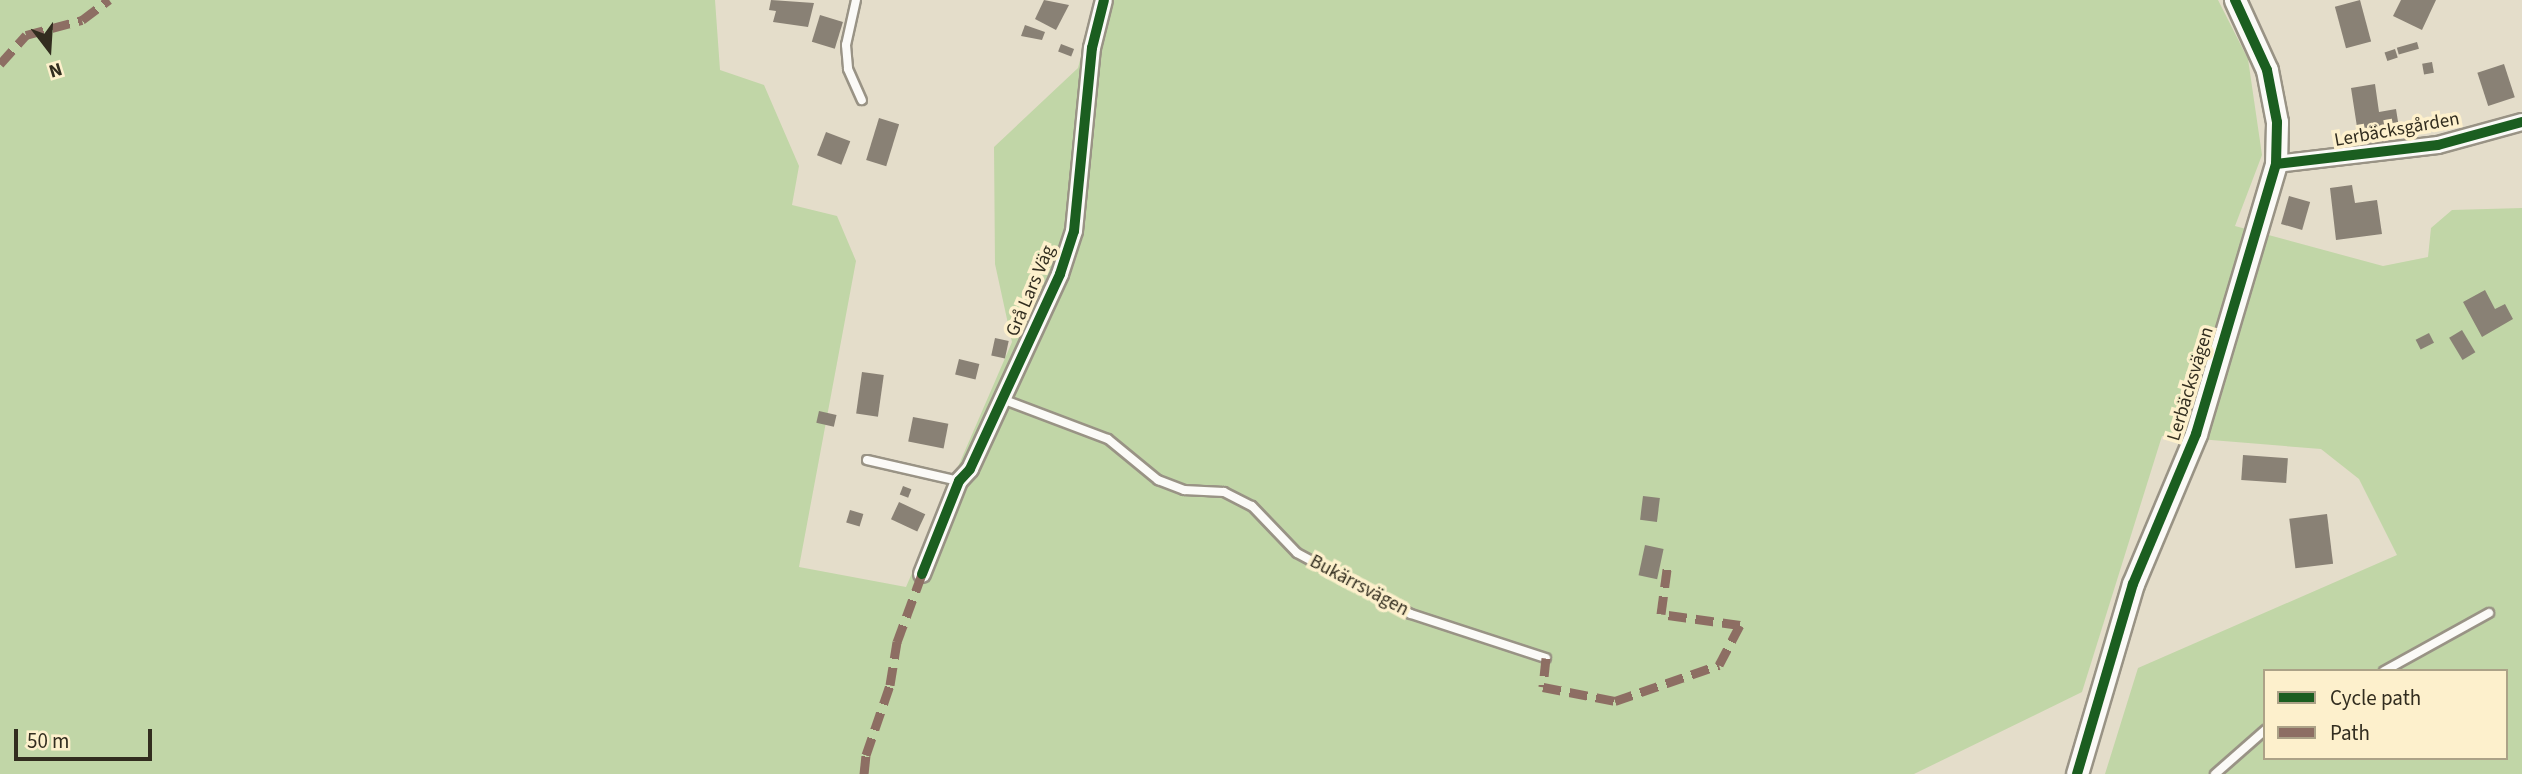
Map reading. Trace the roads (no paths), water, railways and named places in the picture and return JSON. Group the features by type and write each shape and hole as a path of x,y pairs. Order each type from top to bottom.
{"street":[{"name":"Grå Lars Väg","path":"922,574 959,481 970,469 1060,274 1074,231 1092,48 1104,0"},
{"name":"Lerbäcksvägen","path":"2077,774 2133,584 2196,434 2276,164 2277,122 2267,70 2235,0"},
{"name":"Lerbäcksgården","path":"2276,164 2438,145 2522,122"}],"lane":[{"path":"856,0 846,45 848,69 862,100"},
{"name":"Bukärrsvägen","path":"1002,400 1108,439 1158,481 1184,490 1224,492 1252,506 1297,553 1411,614 1546,658"},
{"path":"866,460 959,481"},
{"path":"2388,669 2489,613"},
{"path":"2215,774 2263,732"}]}
